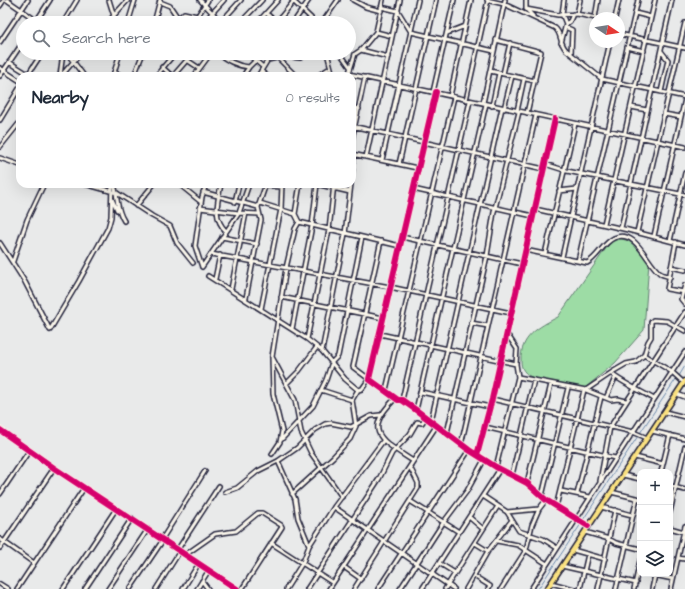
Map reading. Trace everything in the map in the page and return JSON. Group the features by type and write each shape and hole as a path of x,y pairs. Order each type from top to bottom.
{"main road":[{"path":"547,589 685,382"}],"street":[{"path":"0,6 5,0 29,16"},
{"path":"17,16 28,0"},
{"path":"41,16 50,0"},
{"path":"67,16 77,0"},
{"path":"109,0 114,16"},
{"path":"114,16 128,0"},
{"path":"130,16 135,0"},
{"path":"200,0 215,16"},
{"path":"180,16 184,13 197,16 208,0"},
{"path":"210,16 224,0"},
{"path":"227,16 241,0"},
{"path":"247,16 262,0"},
{"path":"263,16 278,0"},
{"path":"298,16 309,0"},
{"path":"327,16 338,0"},
{"path":"355,0 366,7 398,11"},
{"path":"356,53 362,50 376,32 383,0"},
{"path":"366,156 400,0"},
{"path":"382,160 418,0"},
{"path":"399,164 436,0"},
{"path":"292,494 338,453 350,439 356,426 352,400 358,390 362,389 369,379 424,142 454,0"},
{"path":"386,390 431,193 471,0"},
{"path":"402,400 458,150 488,0 505,2 557,29 561,44 602,79 685,98 654,236"},
{"path":"526,0 526,9 536,18"},
{"path":"561,44 565,26 562,14 564,0"},
{"path":"565,26 575,14 580,0"},
{"path":"596,12 598,0"},
{"path":"616,12 619,0"},
{"path":"578,261 638,0"},
{"path":"604,224 647,41 655,0"},
{"path":"621,228 672,0"},
{"path":"156,16 160,1 170,6 177,16"},
{"path":"281,16 293,1 311,16"},
{"path":"416,410 465,200 496,40 505,2"},
{"path":"526,9 589,17"},
{"path":"398,11 411,32 494,51"},
{"path":"266,13 269,16"},
{"path":"635,13 652,17"},
{"path":"0,42 2,36 16,17"},
{"path":"637,232 685,23"},
{"path":"446,33 458,27 465,26"},
{"path":"565,26 572,30 571,54"},
{"path":"376,32 392,36"},
{"path":"625,35 685,48"},
{"path":"496,40 541,52 527,113"},
{"path":"492,106 510,43"},
{"path":"562,257 609,48"},
{"path":"627,48 644,51"},
{"path":"362,50 388,57"},
{"path":"661,51 668,60 661,92"},
{"path":"0,76 16,53"},
{"path":"29,72 37,60"},
{"path":"60,72 61,60"},
{"path":"114,72 118,60"},
{"path":"136,72 140,60"},
{"path":"159,72 168,60"},
{"path":"177,72 188,60 199,68"},
{"path":"196,72 205,60"},
{"path":"229,60 237,65 249,67"},
{"path":"261,71 268,60"},
{"path":"280,60 292,72"},
{"path":"328,60 332,72"},
{"path":"345,60 350,67"},
{"path":"349,72 353,60"},
{"path":"64,72 74,61 81,72"},
{"path":"246,72 255,61 264,67"},
{"path":"10,62 23,72"},
{"path":"162,67 168,72"},
{"path":"0,68 16,78"},
{"path":"324,72 330,68"},
{"path":"490,71 535,81"},
{"path":"356,76 685,147"},
{"path":"432,421 458,302 503,108 512,76"},
{"path":"356,116 365,77"},
{"path":"447,434 508,161 524,78"},
{"path":"0,120 16,94"},
{"path":"631,107 647,110"},
{"path":"664,114 681,117"},
{"path":"461,445 536,115"},
{"path":"477,455 501,360 555,119"},
{"path":"545,254 575,124"},
{"path":"0,146 16,127"},
{"path":"356,128 544,169"},
{"path":"356,154 417,168"},
{"path":"0,158 16,164"},
{"path":"545,164 564,170 581,172 685,195"},
{"path":"670,241 685,173"},
{"path":"13,261 29,213 42,188"},
{"path":"102,188 117,192 136,206 170,226 177,242 193,263"},
{"path":"115,188 117,192 119,213"},
{"path":"136,206 151,188"},
{"path":"184,188 201,202"},
{"path":"204,188 200,208 195,246 202,267 238,213 248,188"},
{"path":"220,188 217,210 218,222 226,231"},
{"path":"235,202 237,188"},
{"path":"246,298 261,220 259,205 264,188"},
{"path":"261,309 281,209 282,188"},
{"path":"298,222 295,214 299,188"},
{"path":"292,329 312,226 317,188"},
{"path":"307,339 329,230 334,188"},
{"path":"339,188 350,192"},
{"path":"322,351 345,234 350,188"},
{"path":"413,189 533,216"},
{"path":"559,191 577,189"},
{"path":"110,190 119,213 124,221"},
{"path":"203,192 235,202 281,209 295,214"},
{"path":"0,244 13,261 50,330 76,287 108,228 112,197"},
{"path":"200,208 259,214"},
{"path":"535,209 588,220 685,245"},
{"path":"231,289 246,213"},
{"path":"298,222 400,246"},
{"path":"280,442 282,428 272,387 272,356 286,268 294,229 298,222"},
{"path":"222,237 257,244"},
{"path":"272,454 280,442 313,406 332,362 338,356 362,237"},
{"path":"402,237 522,264"},
{"path":"525,250 587,263 596,257 605,244 613,238 625,237 632,240 639,246 660,273 670,277"},
{"path":"381,241 353,368 432,421 461,445 500,470 527,483 546,500 588,526"},
{"path":"676,242 668,289 684,292"},
{"path":"211,254 304,270 511,313"},
{"path":"215,279 220,255"},
{"path":"671,267 685,270"},
{"path":"208,276 246,298 307,339 322,351 346,379 358,390"},
{"path":"685,285 681,300 685,304"},
{"path":"281,297 383,318"},
{"path":"599,483 610,427 685,312"},
{"path":"556,507 585,390 626,364 636,362 644,355 651,337 652,321 664,320 685,331"},
{"path":"472,323 488,326"},
{"path":"380,334 431,344 516,364"},
{"path":"496,467 518,377 516,364 517,349 506,334"},
{"path":"287,383 296,375 317,347"},
{"path":"531,589 685,352"},
{"path":"644,355 672,372 685,382"},
{"path":"272,356 287,383 297,407 298,421 305,440 342,497"},
{"path":"611,373 615,378 654,399"},
{"path":"518,377 568,388 585,390 601,397 626,401"},
{"path":"606,398 615,378"},
{"path":"512,475 534,380"},
{"path":"527,483 545,412 550,384"},
{"path":"542,496 568,388"},
{"path":"321,390 352,400"},
{"path":"421,392 490,407"},
{"path":"677,394 685,397"},
{"path":"577,494 601,397"},
{"path":"396,398 383,410 380,415 378,431 383,441 413,461"},
{"path":"492,398 577,420 632,432 647,438"},
{"path":"665,412 685,417"},
{"path":"225,492 237,488 258,471 278,461 305,440 317,428 328,423 349,428 356,426 368,418 380,415"},
{"path":"307,589 379,479 392,453 410,434 417,422 422,423 426,417"},
{"path":"331,588 437,425"},
{"path":"485,428 616,458"},
{"path":"0,430 54,468 132,518 162,540 237,589"},
{"path":"652,431 685,439"},
{"path":"662,469 670,435"},
{"path":"286,589 303,562 309,546 334,507 383,441"},
{"path":"672,505 685,447"},
{"path":"378,589 469,450"},
{"path":"0,494 30,451"},
{"path":"635,457 663,464"},
{"path":"400,589 443,522 467,491 484,460"},
{"path":"278,461 292,494 309,546"},
{"path":"354,589 419,485 410,467"},
{"path":"0,548 54,468"},
{"path":"422,589 500,470"},
{"path":"130,589 205,471"},
{"path":"623,475 637,478"},
{"path":"156,589 219,486"},
{"path":"673,487 685,490"},
{"path":"17,589 84,488"},
{"path":"560,491 590,497"},
{"path":"611,492 637,498"},
{"path":"483,496 507,512 519,531 543,539 557,548"},
{"path":"501,589 526,550 529,535 539,509 546,500"},
{"path":"410,501 459,532"},
{"path":"616,589 632,515 637,501"},
{"path":"446,589 498,506"},
{"path":"334,507 454,589"},
{"path":"601,507 632,515"},
{"path":"63,589 116,508"},
{"path":"507,512 539,509"},
{"path":"598,589 615,510"},
{"path":"185,555 215,534 233,532 258,513 262,513 282,526 242,589"},
{"path":"469,517 483,529"},
{"path":"86,589 132,518"},
{"path":"466,589 488,551 512,520"},
{"path":"671,589 685,526"},
{"path":"673,529 684,532"},
{"path":"108,589 148,530"},
{"path":"585,532 609,539 613,542 637,547"},
{"path":"0,539 34,564"},
{"path":"497,541 518,545 547,564"},
{"path":"271,543 303,562 333,583"},
{"path":"475,543 488,551"},
{"path":"573,550 605,559"},
{"path":"580,589 588,554"},
{"path":"678,558 685,559"},
{"path":"439,563 455,573"},
{"path":"562,566 636,583"},
{"path":"344,567 361,579"},
{"path":"183,589 196,568"},
{"path":"197,589 209,570"},
{"path":"474,576 490,586 488,589"},
{"path":"634,589 638,577"},
{"path":"652,589 655,577"},
{"path":"664,577 673,579"},
{"path":"202,581 208,589"},
{"path":"551,583 574,589"},
{"path":"0,584 8,589"}],"green space":[{"path":"614,239 626,240 635,245 649,262 644,330 615,363 585,388 547,383 528,375 521,365 521,353 527,339 537,329 558,317"}],"waterway":[{"path":"679,376 685,366"},
{"path":"640,433 676,379"},
{"path":"583,520 638,436"},
{"path":"538,589 581,524"}],"cycle path":[{"path":"436,92 369,379 398,400 402,400 469,450 496,467 527,483 546,500 588,526"},
{"path":"477,455 492,399 555,119"},
{"path":"0,430 54,468 237,589"}]}
